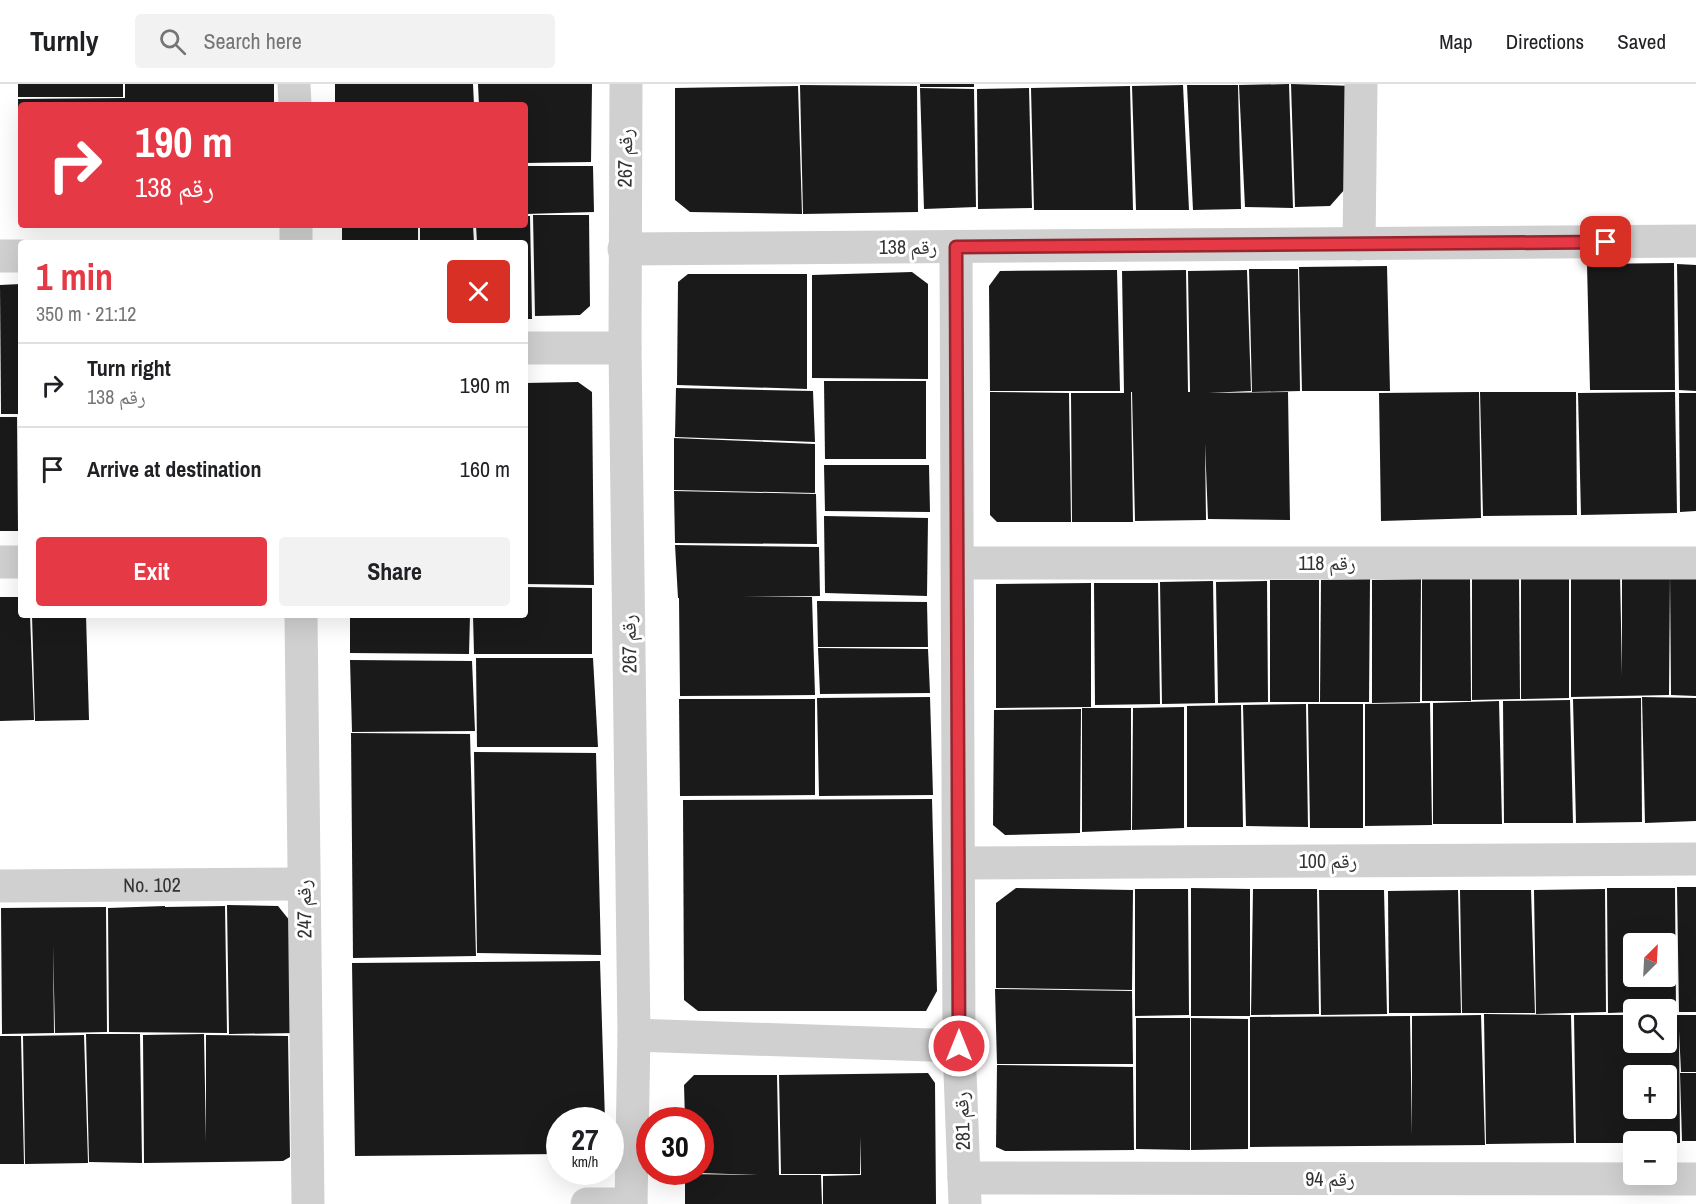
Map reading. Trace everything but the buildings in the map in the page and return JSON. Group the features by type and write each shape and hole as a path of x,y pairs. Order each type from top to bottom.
{"street":[{"path":"294,84 295,102"},
{"name":"رقم 267","path":"626,84 624,249 634,1035 631,1204"},
{"path":"1359,244 1361,84"},
{"name":"رقم 138","path":"624,249 1696,241"},
{"name":"رقم 281","path":"956,247 959,1046 964,1191"},
{"path":"0,256 18,256"},
{"path":"528,348 625,348"},
{"path":"0,562 18,562"},
{"name":"رقم 118","path":"958,563 1696,563"},
{"name":"رقم 247","path":"301,618 308,1204"},
{"name":"رقم 100","path":"959,863 1696,859"},
{"name":"No. 102","path":"0,886 304,885"},
{"path":"634,1035 959,1046"},
{"name":"رقم 94","path":"964,1191 1696,1179"},
{"path":"587,1204 631,1204"}],"route":[{"path":"959,1046 956,247 1606,242"}]}
